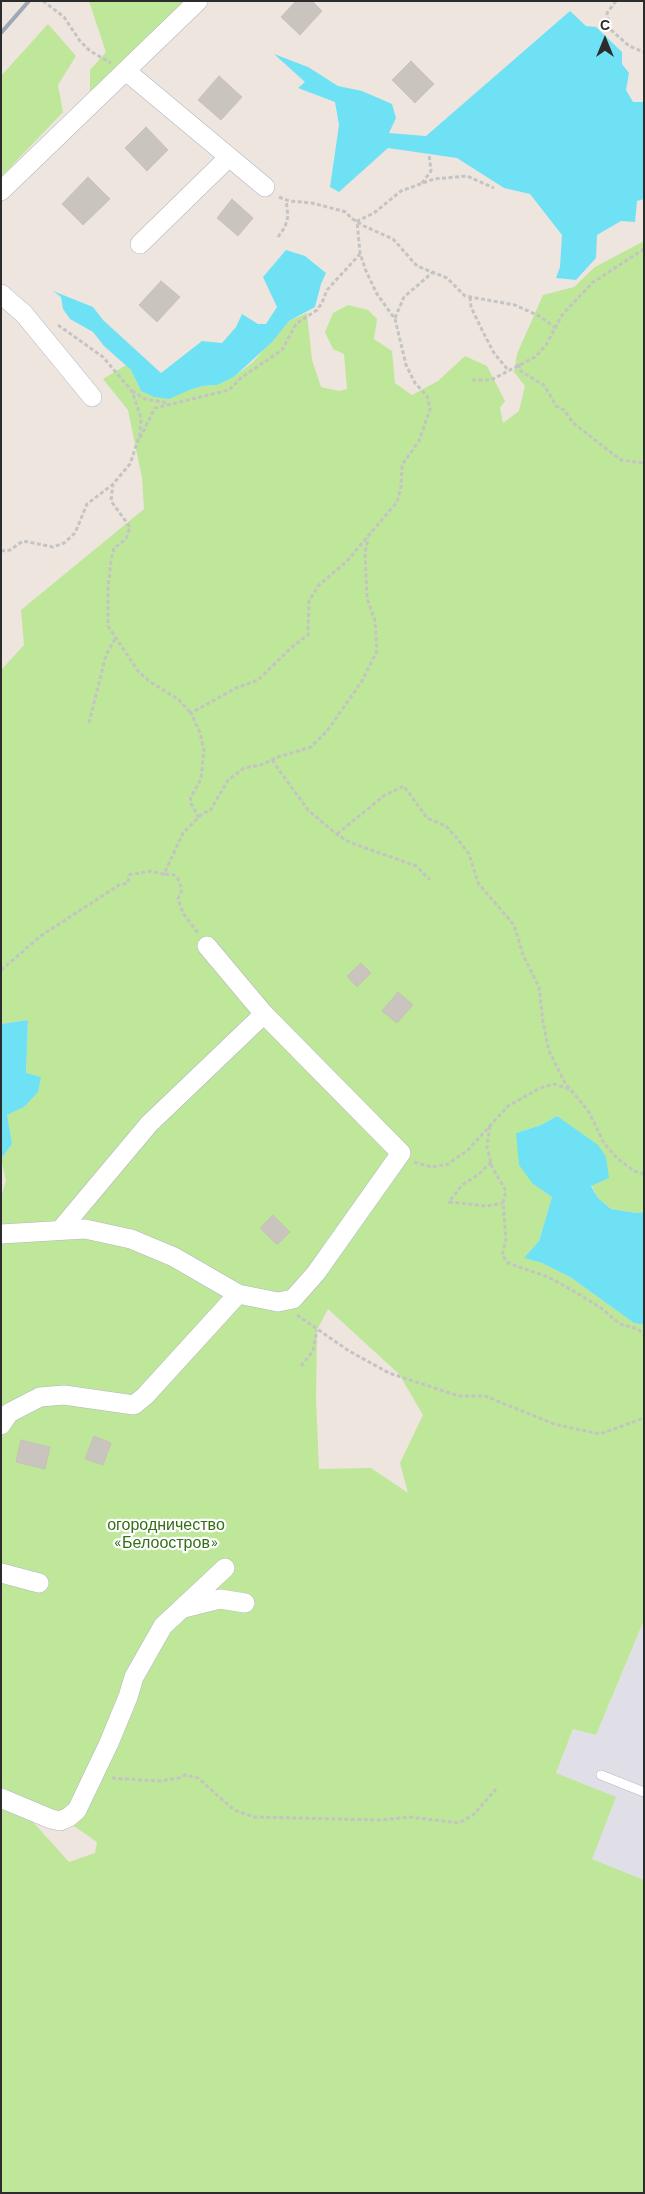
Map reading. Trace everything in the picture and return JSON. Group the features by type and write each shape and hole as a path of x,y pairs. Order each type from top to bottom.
{"street":[{"path":"1,191 198,1"},
{"path":"126,71 265,187"},
{"path":"140,244 228,158"},
{"path":"1,294 24,314 92,397"},
{"path":"1,1234 84,1229 131,1239 174,1257 238,1294 278,1302 293,1299 316,1273 401,1153 264,1014 207,946"},
{"path":"61,1229 149,1124 264,1014"},
{"path":"1,1424 8,1413 40,1397 64,1395 134,1405 145,1396 238,1294"},
{"path":"1,1798 51,1820 60,1821 69,1817 77,1810 128,1697 134,1677 164,1626 225,1568"},
{"path":"1,1573 39,1582"},
{"path":"180,1609 220,1599 245,1603"}],"lane":[{"path":"601,1774 644,1792"}],"path":[{"path":"43,1 64,16 80,41 90,51 126,71"},
{"path":"616,1 607,13 610,29 629,46 644,52"},
{"path":"421,183 431,171 429,154"},
{"path":"357,222 374,213 401,191 421,183 468,176 494,188"},
{"path":"265,187 286,200 312,203 346,212 357,222 393,239 417,266 447,278 461,292 470,297 515,305 539,316 556,328"},
{"path":"278,237 285,227 288,216 286,200"},
{"path":"191,713 236,688 258,680 308,634 310,601 318,586 347,560 397,502 401,488 402,464 419,441 430,409 427,396 415,383 406,365 395,319 376,294 360,254 357,222"},
{"path":"472,380 492,380 535,357 546,345 562,315 592,283 644,250"},
{"path":"137,442 144,433 147,420 155,408 172,403 205,398 229,390 242,377 282,350 296,324 317,310 327,290 360,254"},
{"path":"395,319 404,298 432,273"},
{"path":"470,297 471,307 482,332 494,353 508,370"},
{"path":"1,551 10,550 23,541 54,547 64,543 75,533 87,504 113,484 130,464 137,442 141,418 132,391 103,357 69,332 49,323 35,327"},
{"path":"519,364 519,370 545,386 556,406 564,410 573,422 621,460 644,463"},
{"path":"132,391 155,402 172,403"},
{"path":"113,484 111,501 130,527 126,539 114,548 111,560 108,587 108,626 138,671 149,681 179,700 191,713 200,733 204,750 201,779 190,802 199,818"},
{"path":"164,874 183,833 199,818 210,811 228,780 244,768 261,765 311,747 327,730 362,681 376,651 375,621 367,598 365,553 368,537"},
{"path":"89,723 106,655 116,637"},
{"path":"271,760 288,786 308,810 337,834 349,842 416,866 430,880"},
{"path":"337,834 385,794 404,786 427,818 446,826 469,854 478,884 514,925 523,955 540,987 543,1022 549,1050 571,1090 589,1112 604,1143 616,1158 634,1171 644,1174"},
{"path":"1,970 42,935 83,906 105,896 119,885 128,884 129,875 150,871 174,875 178,879 182,889 178,899 183,914 207,946"},
{"path":"401,1153 417,1164 431,1167 448,1164 468,1150 508,1106 540,1088 554,1084 571,1090"},
{"path":"490,1126 487,1147 491,1162 506,1192 503,1203 506,1240 502,1255 508,1262 535,1274 548,1277 601,1308 620,1324 638,1330 644,1335"},
{"path":"491,1162 479,1174 462,1185 449,1202 487,1206 503,1203"},
{"path":"278,1302 317,1330 389,1373 459,1396 485,1396 554,1424 600,1434 644,1418"},
{"path":"301,1366 313,1351 317,1330"},
{"path":"92,1779 112,1778 159,1781 179,1778 185,1775 198,1778 234,1810 254,1817 380,1820 410,1817 459,1823 473,1815 496,1789"}],"shaded area":[{"path":"644,1620 644,1880 592,1859 556,1774 573,1729 596,1735"}],"green space":[{"path":"89,1 187,1 90,97 90,70 106,52"},
{"path":"48,24 76,56 58,85 63,112 1,177 1,76"},
{"name":"огородничество «Белоостров»","path":"644,241 644,1212 637,1213 611,1209 598,1198 557,1116 541,1125 516,1133 533,1184 552,1197 539,1241 525,1258 542,1263 570,1277 634,1323 644,1325 644,1620 596,1735 573,1729 556,1773 616,1797 592,1859 644,1880 644,2193 1,2193 1,1197 6,1181 1,1159 12,1144 6,1115 24,1107 41,1077 26,1074 28,1020 1,1024 1,670 24,645 21,610 144,509 142,478 128,410 103,379 126,365 131,370 141,391 187,391 202,386 217,385 234,377 253,362 289,321 307,313 312,360 321,387 339,391 347,389 344,354 333,349 325,332 333,313 348,305 368,310 377,319 374,339 392,351 395,383 412,395 438,381 465,356 487,366 505,401 500,408 503,423 519,411 525,386 514,372 517,354 543,295 574,287 595,267","holes":["328,1309 399,1374 423,1415 400,1463 408,1493 371,1468 319,1469 316,1400 317,1330","24,1812 71,1824 97,1842 95,1853 69,1862"]}],"water":[{"path":"570,11 586,26 596,27 622,52 622,64 629,73 626,90 633,102 644,102 644,199 637,201 635,222 621,221 597,235 596,258 576,280 556,278 560,267 562,235 530,194 504,188 457,158 388,148 339,192 330,187 339,125 335,102 298,88 305,82 274,54 308,67 338,86 362,91 392,104 396,118 389,133 426,136"},
{"path":"286,250 305,256 326,273 315,307 289,321 272,342 234,377 217,385 202,386 169,399 154,397 141,391 131,370 104,346 93,332 70,319 63,309 61,297 53,291 93,307 103,320 161,373 202,341 222,343 236,327 242,314 258,324 266,324 277,307 263,277"},
{"path":"28,1020 26,1073 41,1077 38,1092 24,1107 7,1115 12,1144 1,1159 1,1024"},
{"path":"557,1116 598,1145 606,1157 609,1178 591,1186 598,1198 611,1209 637,1213 644,1212 644,1325 634,1323 570,1277 542,1263 524,1258 539,1241 552,1197 533,1184 519,1165 516,1133 541,1125"}],"building":[{"path":"296,1 312,1 322,11 300,35 281,17"},
{"path":"411,61 434,84 415,103 392,80"},
{"path":"219,76 242,97 221,120 198,100"},
{"path":"146,127 168,150 147,171 125,148"},
{"path":"88,177 110,199 83,225 62,204"},
{"path":"232,199 253,218 238,236 217,218"},
{"path":"161,281 180,297 157,322 139,305"},
{"path":"361,963 371,973 357,987 347,976"},
{"path":"398,992 413,1005 397,1023 382,1011"},
{"path":"273,1215 290,1232 277,1245 260,1228"},
{"path":"94,1436 111,1443 103,1465 85,1459"},
{"path":"21,1440 50,1447 45,1469 16,1462"}],"railway":[{"path":"1,33 29,1"}]}
